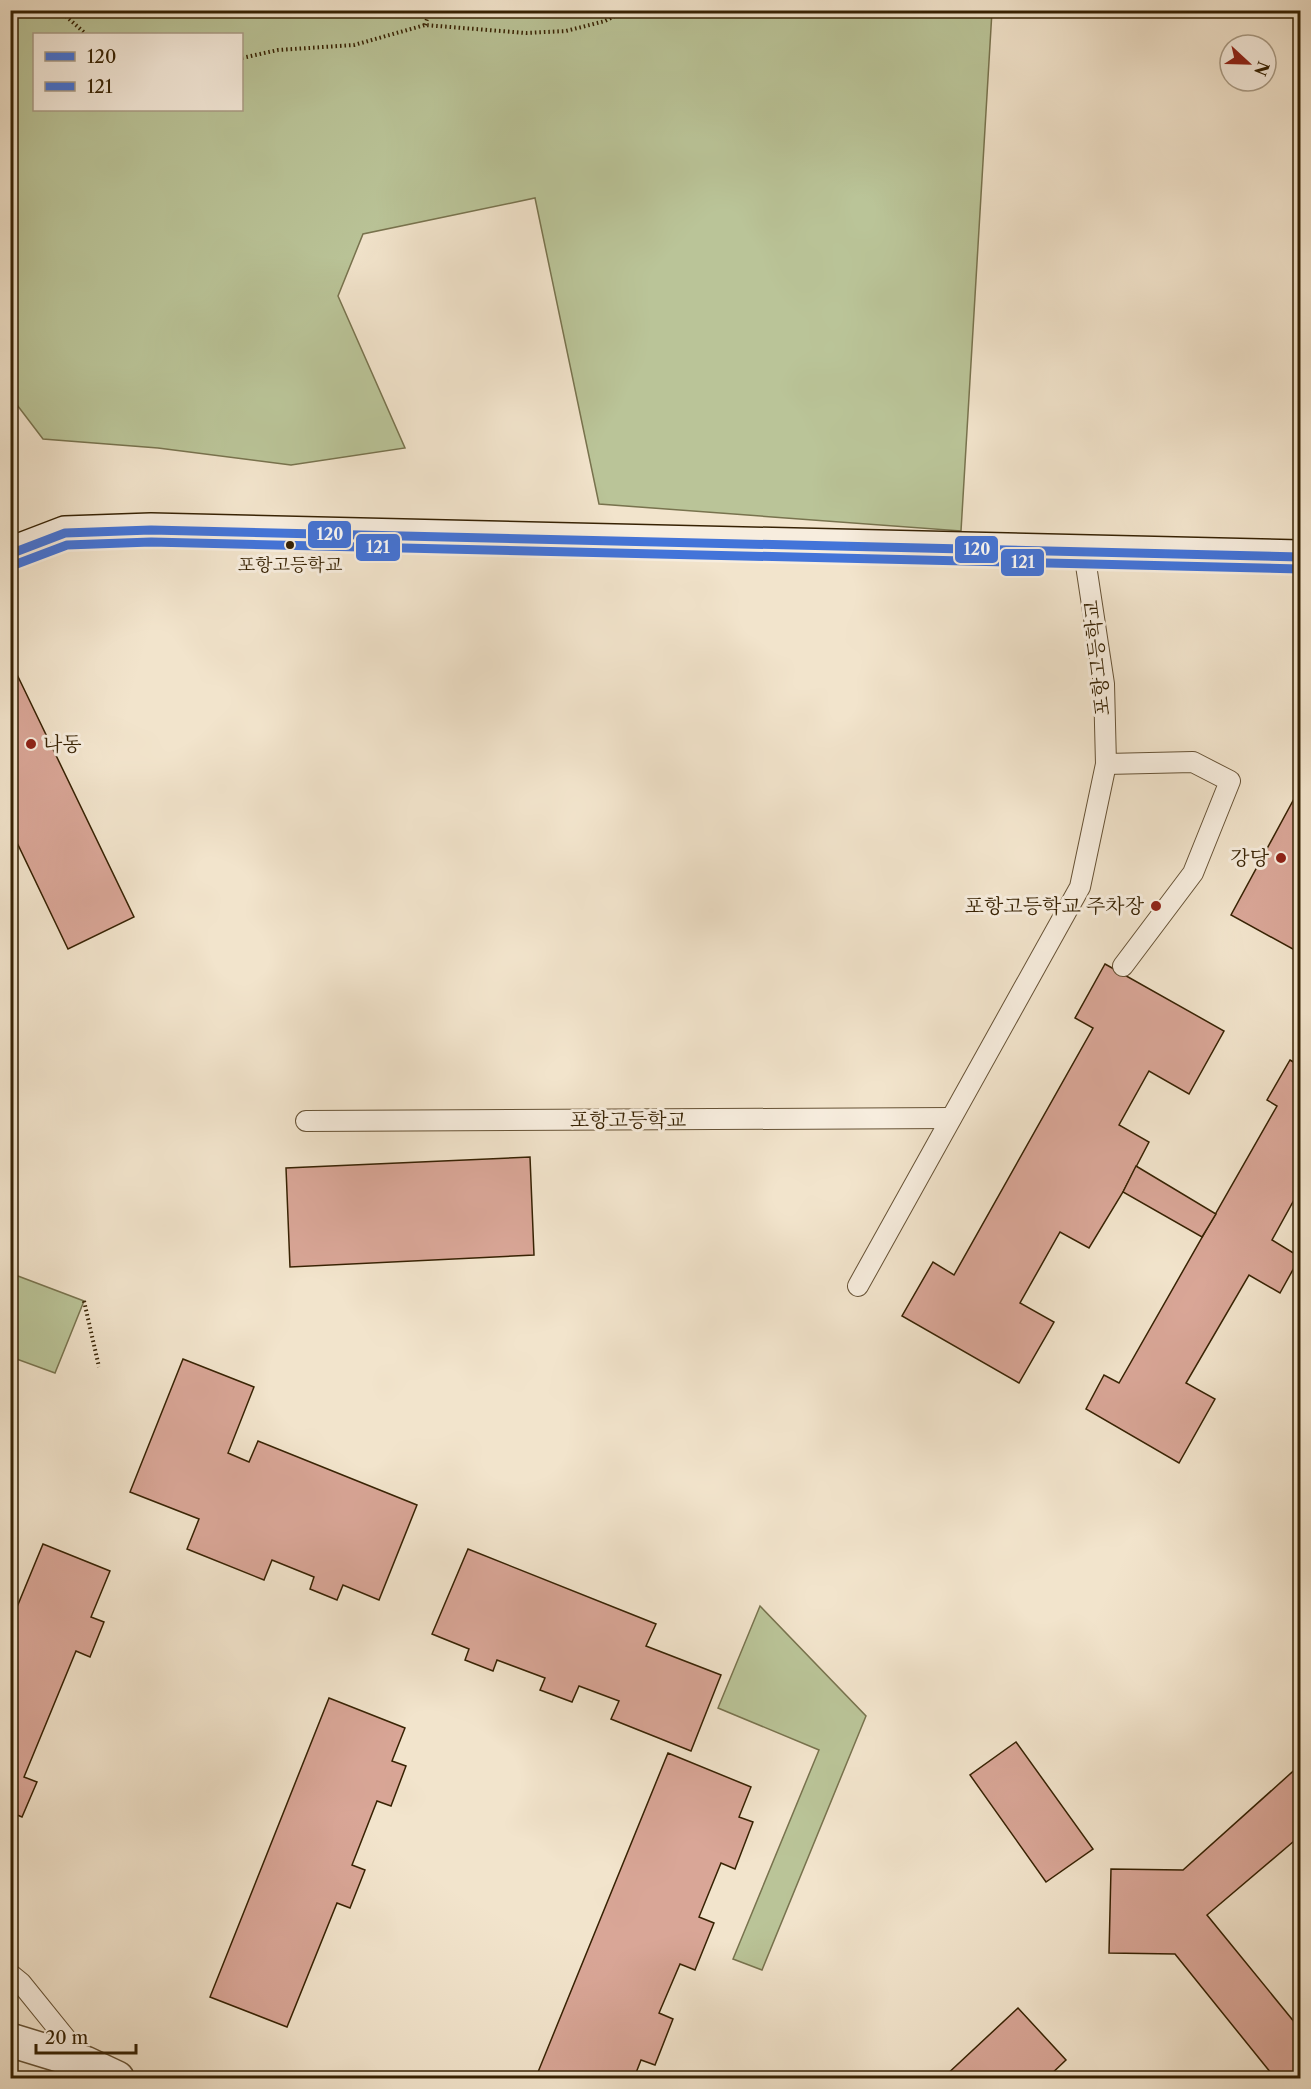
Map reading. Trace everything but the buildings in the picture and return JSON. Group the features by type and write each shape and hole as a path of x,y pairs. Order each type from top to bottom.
{"main road":[{"path":"10,554 65,533 151,530 1300,557"},
{"path":"10,2040 85,2063 117,2079"}],"lane":[{"name":"포항고등학교","path":"858,1286 1080,887 1106,764 1104,684 1084,552"},
{"path":"1106,764 1192,762 1230,781 1194,873 1123,966"},
{"name":"포항고등학교","path":"306,1121 951,1118"},
{"path":"10,1974 21,1983 85,2063"}],"path":[{"path":"59,10 85,33"},
{"path":"425,25 430,10"},
{"path":"243,58 278,50 354,45 425,25 526,33 566,31 605,21 627,10"},
{"path":"84,1301 99,1368"}],"green space":[{"path":"11,10 992,11 961,531 599,504 535,198 363,234 338,296 405,448 291,465 158,448 43,439 11,397"},
{"path":"10,1273 84,1301 55,1373 11,1357"},
{"path":"760,1606 866,1716 762,1970 733,1959 819,1750 718,1708"}],"transit line":[{"name":"120","path":"10,554 65,533 151,530 1300,557"},
{"name":"121","path":"14,565 67,545 151,542 1300,569"}],"place":[{"name":"포항고등학교","path":"290,545"},
{"name":"나동","path":"31,744"},
{"name":"강당","path":"1281,858"},
{"name":"포항고등학교 주차장","path":"1156,906"}]}
